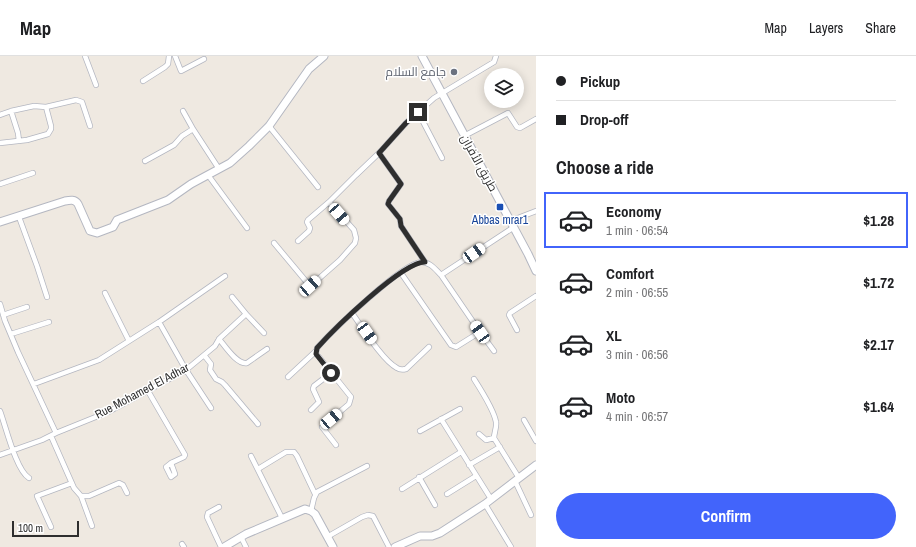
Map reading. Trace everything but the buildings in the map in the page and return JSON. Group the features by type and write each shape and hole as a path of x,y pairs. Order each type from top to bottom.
{"street":[{"path":"84,56 96,85"},
{"path":"143,81 168,64 169,56"},
{"path":"175,56 181,71 204,59"},
{"path":"0,222 65,201 75,201 78,204 88,229 97,233 113,227 117,220 168,200 191,184 230,163 249,146 269,126 309,69 324,56"},
{"name":"طريق الأفران","path":"422,56 536,271"},
{"path":"298,241 310,231 308,220 330,202 379,153 406,123 434,98 494,62 496,56"},
{"path":"0,115 34,106 46,107 69,101 80,100 90,126"},
{"path":"0,143 19,141 49,133 51,126 46,107"},
{"path":"11,111 19,141"},
{"path":"183,111 219,169"},
{"path":"418,112 442,158"},
{"path":"464,136 508,113 517,128 520,128 536,119"},
{"path":"269,126 318,187"},
{"path":"145,160 174,146 182,136 193,129"},
{"path":"379,153 401,184 388,204 400,219 401,226 425,262 432,266 441,275 494,351"},
{"path":"0,184 32,173"},
{"path":"208,175 247,228"},
{"path":"274,243 308,288 340,260 355,243 356,238 354,230 330,202"},
{"path":"441,275 512,224 536,211"},
{"path":"19,217 47,297"},
{"path":"288,377 316,352 317,348 352,313 378,290 417,263 425,262"},
{"path":"401,273 454,347 480,332"},
{"path":"34,384 99,360 159,322 225,276"},
{"path":"105,293 129,341"},
{"path":"517,330 509,315 510,313 536,296"},
{"path":"232,297 264,332"},
{"path":"0,304 11,334 34,384 74,488 81,496 92,526"},
{"path":"3,315 28,307"},
{"path":"352,313 381,353 396,368 401,370 406,369 429,347"},
{"name":"Rue Mohamed El Adhar","path":"0,455 108,412 186,370 215,346 219,339 246,314"},
{"path":"11,334 49,322"},
{"path":"159,322 186,370 211,408"},
{"path":"219,339 238,361 243,364 267,350"},
{"path":"316,352 351,397 349,404 322,427 336,445"},
{"path":"204,355 211,364 210,370 216,379 222,382 258,424"},
{"path":"311,410 319,402 313,389 314,386 331,373"},
{"path":"474,379 495,420 496,426 494,438 517,479 531,515"},
{"path":"148,391 185,456 171,464"},
{"path":"420,431 460,409"},
{"path":"0,411 13,451 25,476 29,478"},
{"path":"441,419 476,476 511,547"},
{"path":"524,420 536,441"},
{"path":"479,434 486,440 494,438"},
{"path":"469,465 500,447"},
{"path":"258,469 286,452 294,452 315,494"},
{"path":"402,489 461,452"},
{"path":"251,456 282,518"},
{"path":"395,547 420,536 432,536 440,533 488,501 536,465"},
{"path":"311,511 315,494 319,490 368,466"},
{"path":"447,494 476,476"},
{"path":"419,477 435,505"},
{"path":"51,527 37,496 72,483"},
{"path":"81,496 89,496 118,483 122,485 127,493"},
{"path":"219,507 208,513 207,517 222,547 282,518 305,509 315,514 333,547"},
{"path":"327,537 368,515 373,516 389,547"},
{"path":"241,537 246,547"}],"place":[{"name":"جامع السلام","path":"454,72"},
{"name":"Abbas mrar1","path":"500,207"}],"route":[{"path":"331,373 316,354 317,348 358,307 378,290 417,263 425,262 401,226 400,219 388,204 401,184 379,153 418,112"}]}
